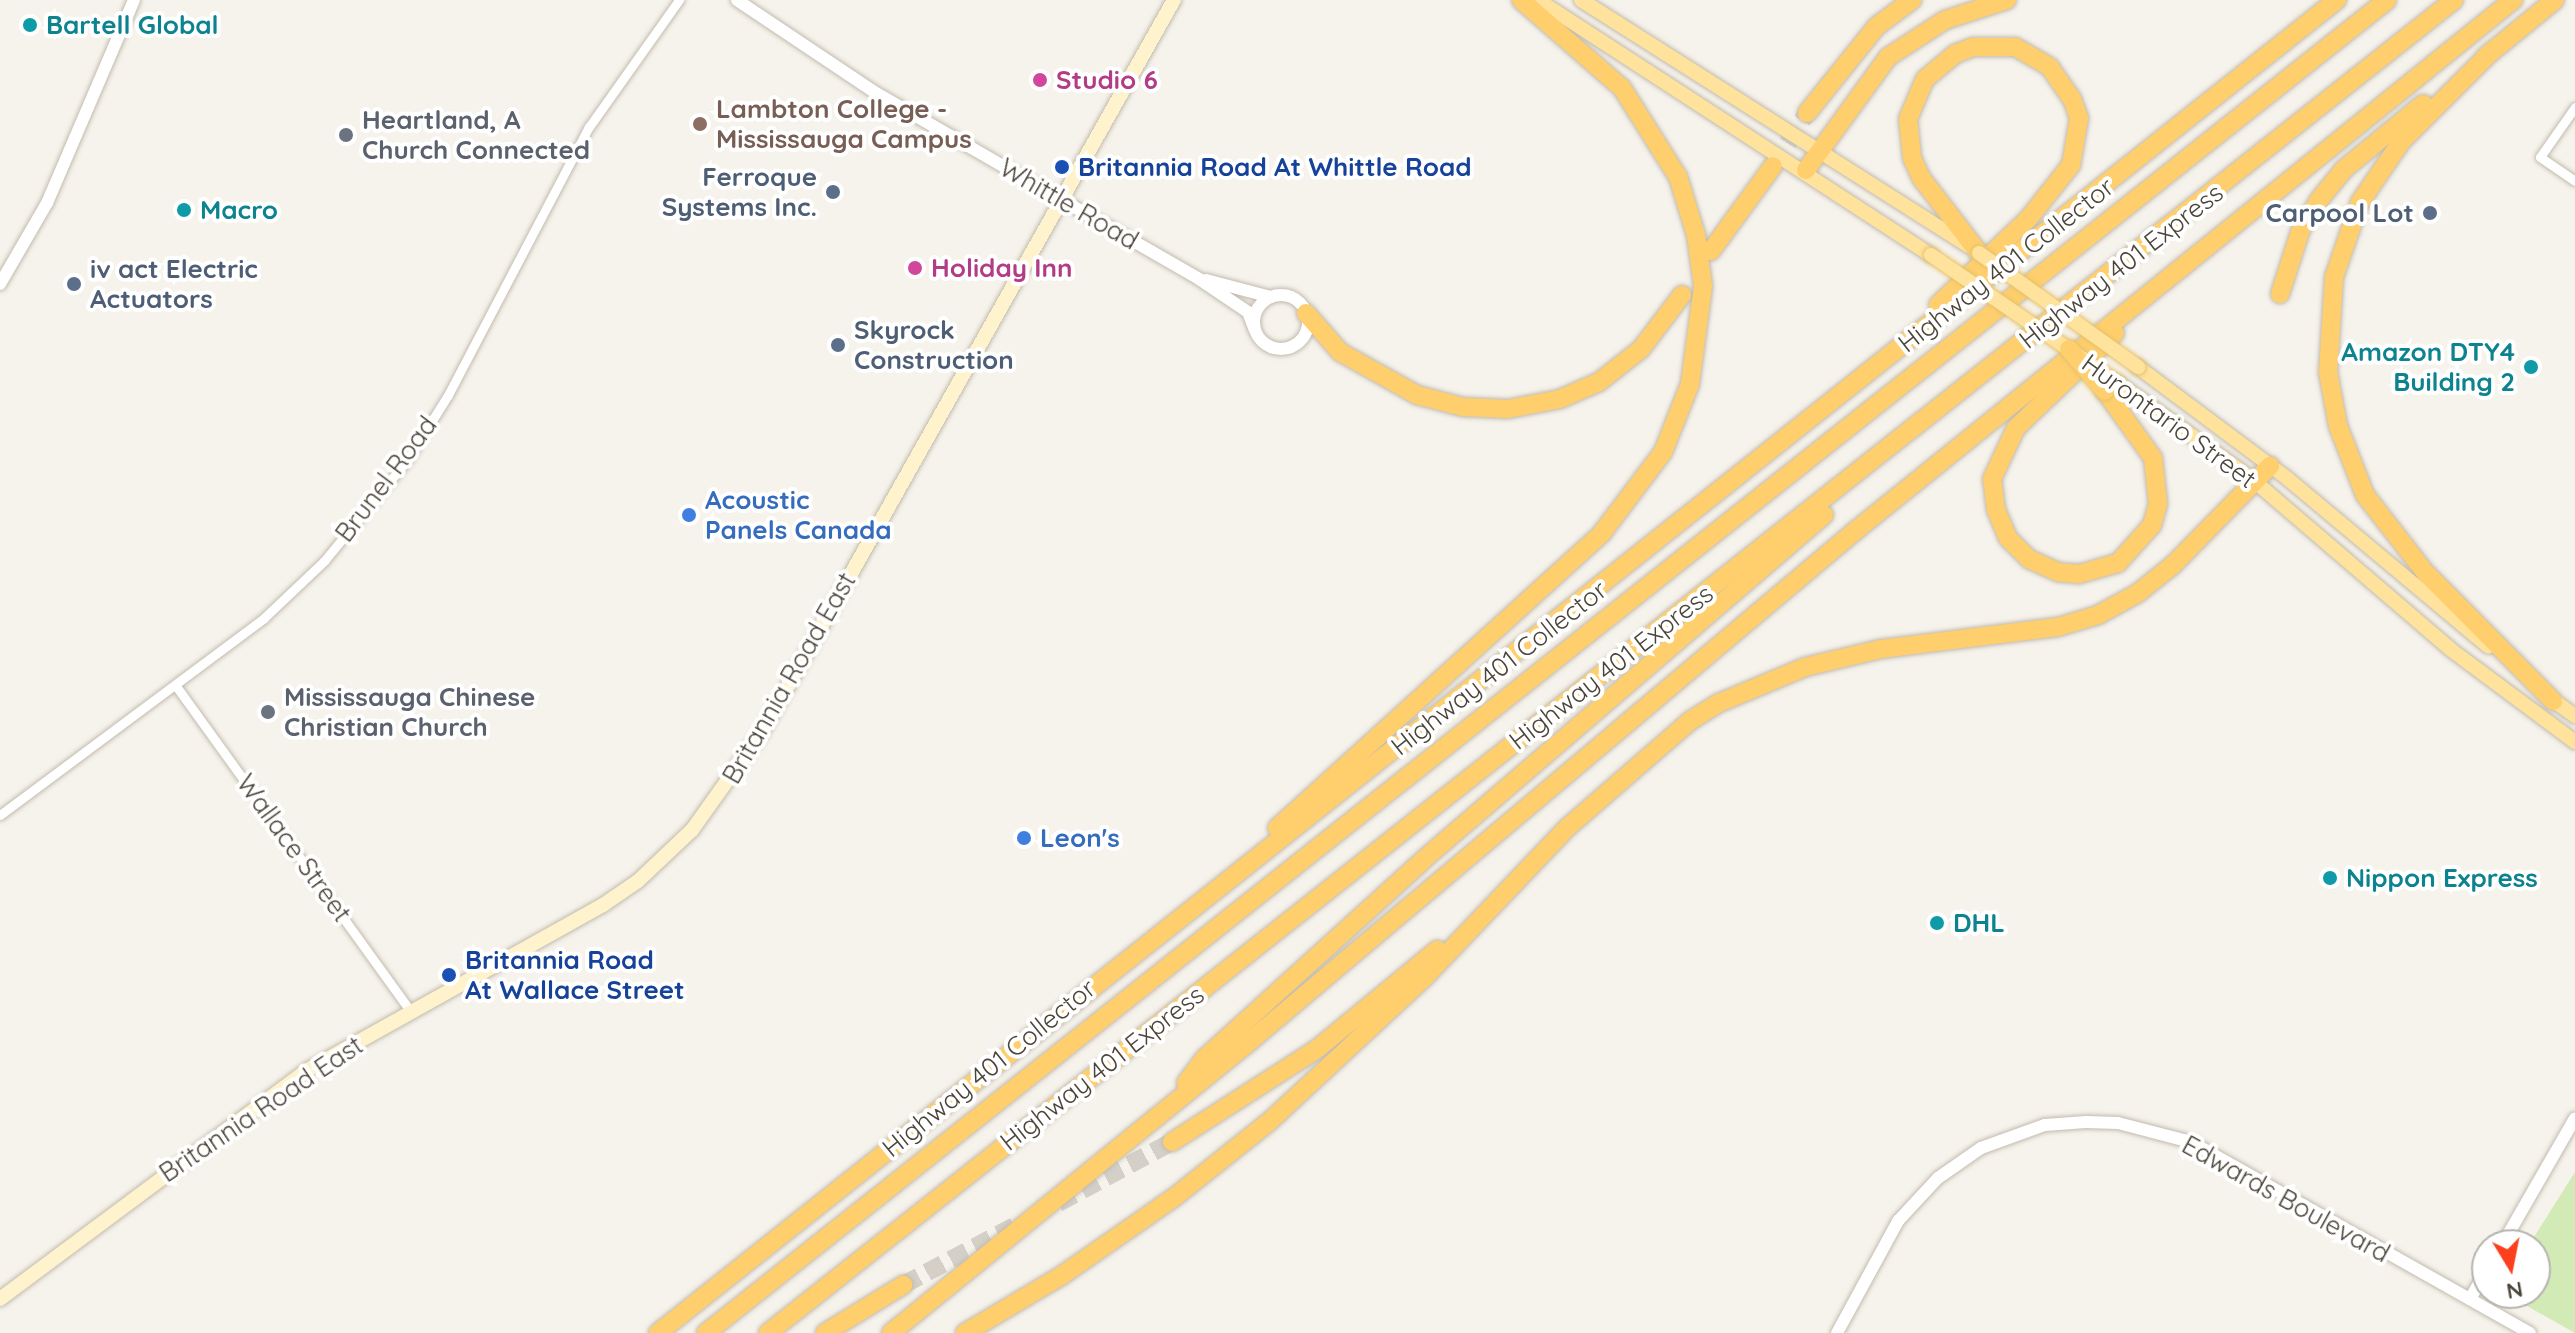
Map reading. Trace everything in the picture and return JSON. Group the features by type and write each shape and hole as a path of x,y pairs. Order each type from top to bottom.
{"highway":[{"path":"1179,916 1602,533 1650,473 1683,408 1698,348 1703,286 1696,235 1678,177 1622,88 1521,0"},
{"path":"1807,113 1877,26 1912,0"},
{"path":"1806,170 1888,57 1945,20 2007,0"},
{"name":"Highway 401 Collector","path":"658,1333 1179,916 2337,0"},
{"name":"Highway 401 Express","path":"706,1333 2387,0"},
{"name":"Highway 401 Express","path":"768,1333 2454,0"},
{"path":"891,1333 2193,253 2513,0"},
{"path":"2280,294 2301,229 2343,170 2555,0"},
{"path":"1922,331 1934,309 2029,218 2071,165 2079,118 2072,99 2050,67 2016,47 1973,47 1955,54 1925,79 1913,100 1907,137 1912,158 1958,233 1979,253"},
{"path":"2492,51 2401,142 2360,202 2334,277 2328,372 2338,426 2365,495 2425,572 2553,701"},
{"path":"1711,251 1773,166"},
{"path":"2069,349 2111,387 2153,458 2158,504 2152,525 2118,563 2079,574 2058,572 2029,559 2000,525 1992,479 2002,450 2034,408 2150,303 2193,253"},
{"path":"1306,313 1340,352 1417,395 1463,407 1508,409 1560,399 1599,382 1641,349 1682,295"},
{"path":"1170,1104 1205,1058 1423,860 1971,384"},
{"path":"965,1333 1087,1258 1270,1121 1423,979 1497,899 1650,752 1719,703 1805,667 1851,656 2058,627 2098,615 2138,593 2173,565 2252,479 2270,466"},
{"path":"1172,1142 1317,1049 1497,899"},
{"path":"825,1333 903,1285"}],"main road":[{"name":"Britannia Road East","path":"0,1299 306,1071 540,942 638,881 704,815 769,719 1174,0"},
{"name":"Hurontario Street","path":"1538,0 1806,170 2069,349"},
{"path":"1581,0 1662,55 1958,233"},
{"name":"Hurontario Street","path":"1979,253 2270,466 2575,716"},
{"name":"Hurontario Street","path":"2111,387 2252,479 2450,649 2575,742"}],"street":[{"path":"0,284 47,203 134,0"},
{"name":"Brunel Road","path":"0,815 264,618 324,561 408,459 448,395 589,127 679,0"},
{"name":"Whittle Road","path":"737,0 876,93 1199,279 1248,312 1255,330"},
{"path":"2575,107 2540,157 2575,181"},
{"name":"Whittle Road","path":"1199,279 1271,297"},
{"path":"1271,297 1294,299 1306,313 1303,336 1289,348 1271,347 1255,330 1257,309 1271,297"},
{"name":"Wallace Street","path":"176,686 410,1011"},
{"path":"2511,1229 2575,1118"},
{"name":"Edwards Boulevard","path":"1837,1333 1898,1221 1938,1178 1981,1148 2045,1125 2086,1122 2118,1123 2191,1142 2530,1333"}],"green space":[{"path":"2575,1172 2575,1333 2532,1309 2551,1309 2551,1229 2539,1229"}],"tunnel":[{"path":"1773,166 1807,113"},
{"path":"1058,1203 1172,1142"},
{"path":"903,1285 1018,1224"}],"place":[{"name":"Bartell Global","path":"30,25"},
{"name":"Studio 6","path":"1040,80"},
{"name":"Lambton College - Mississauga Campus","path":"700,124"},
{"name":"Heartland, A Church Connected","path":"346,135"},
{"name":"Britannia Road At Whittle Road","path":"1062,167"},
{"name":"Ferroque Systems Inc.","path":"833,192"},
{"name":"Macro","path":"184,210"},
{"name":"Carpool Lot","path":"2430,213"},
{"name":"Holiday Inn","path":"915,268"},
{"name":"iv act Electric Actuators","path":"74,284"},
{"name":"Skyrock Construction","path":"838,345"},
{"name":"Amazon DTY4 Building 2","path":"2531,367"},
{"name":"Acoustic Panels Canada","path":"689,515"},
{"name":"Mississauga Chinese Christian Church","path":"268,712"},
{"name":"Leon's","path":"1024,838"},
{"name":"Nippon Express","path":"2330,878"},
{"name":"DHL","path":"1937,923"},
{"name":"Britannia Road At Wallace Street","path":"449,975"}]}
